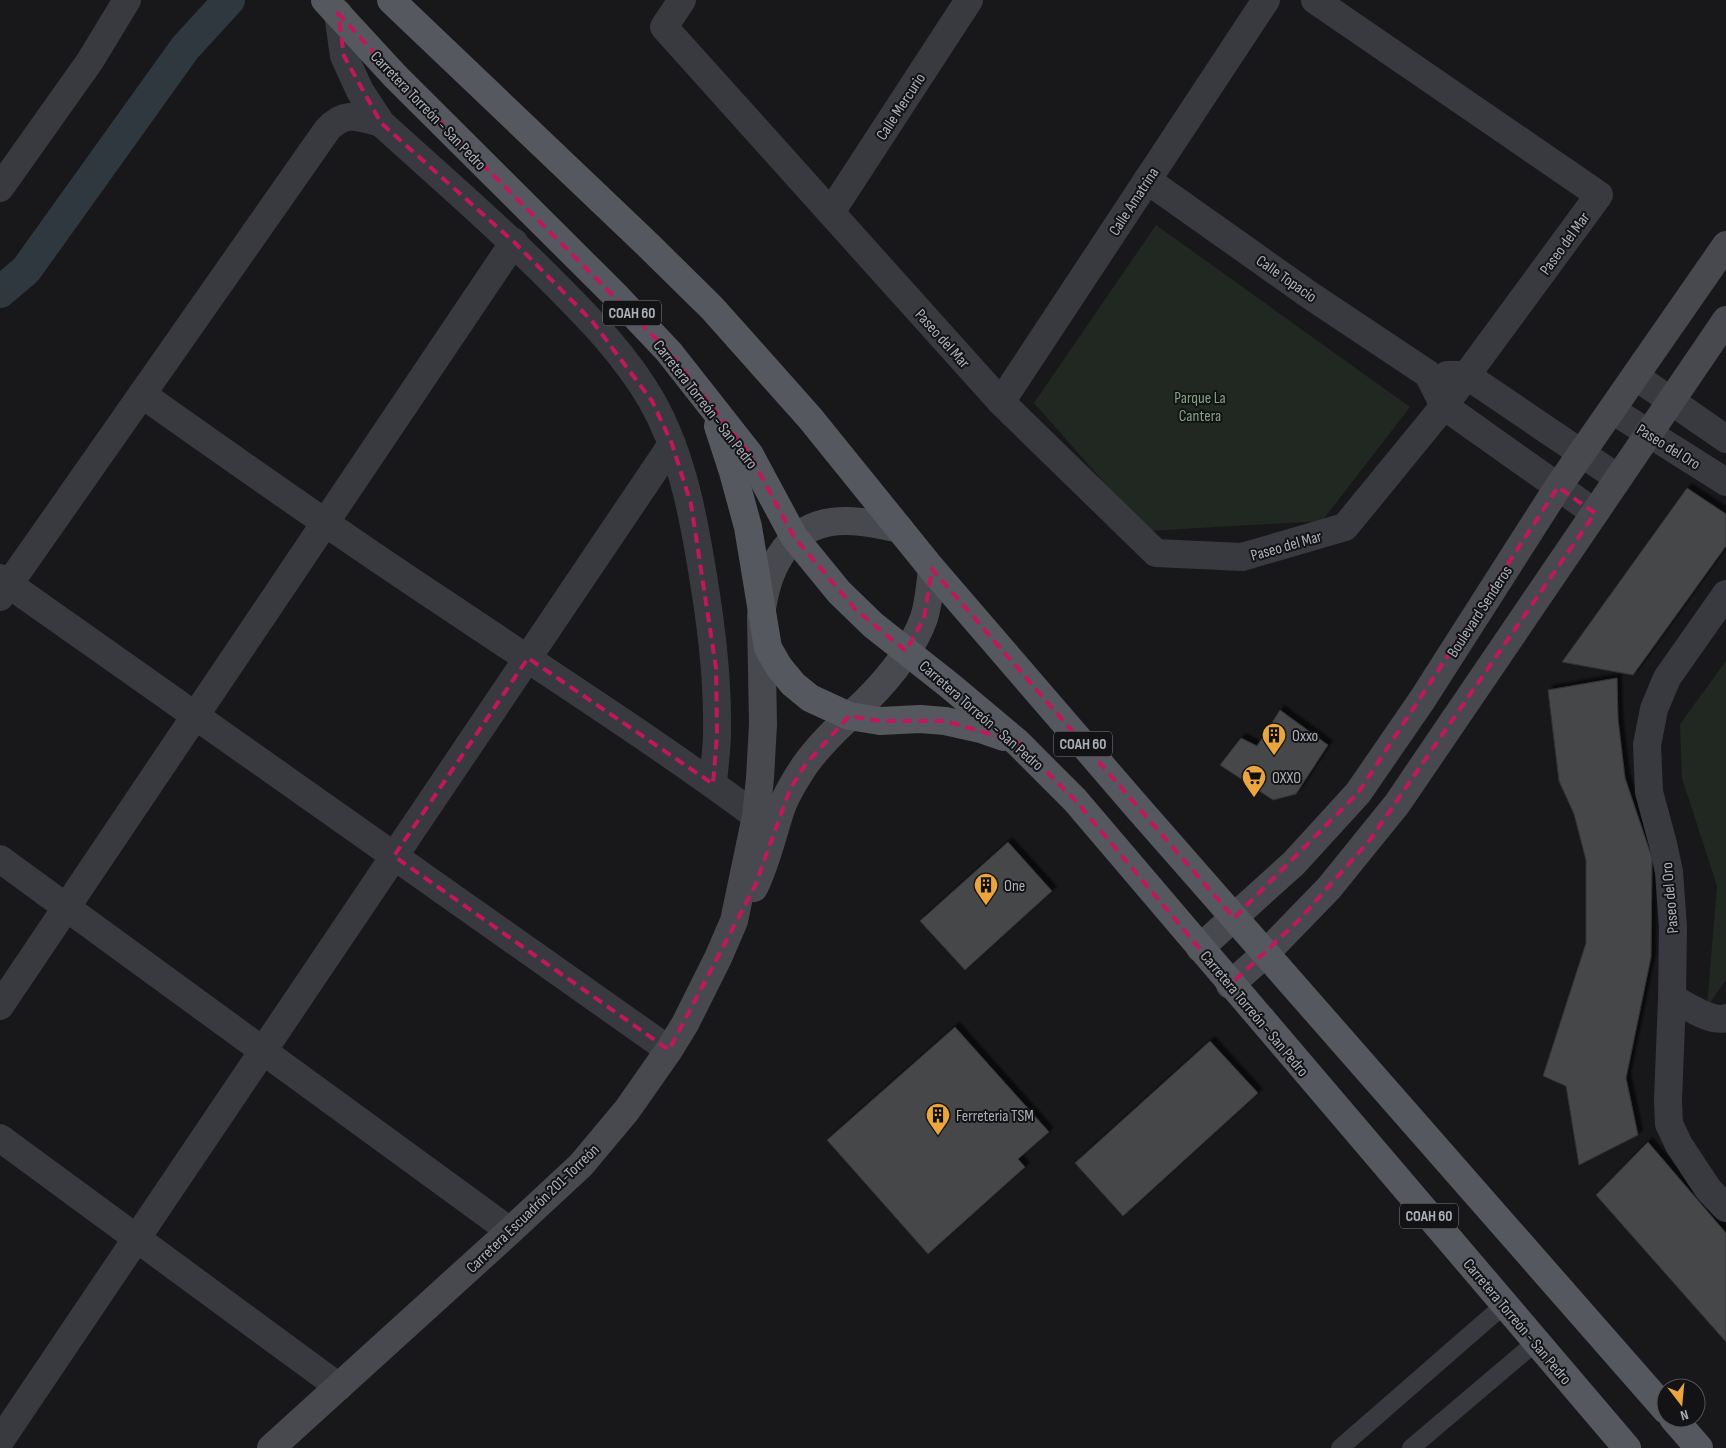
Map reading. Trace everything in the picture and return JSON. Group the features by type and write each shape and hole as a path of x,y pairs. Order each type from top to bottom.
{"main road":[{"name":"COAH 60","path":"391,0 712,308 810,418 932,569 1234,918 1656,1399"},
{"name":"Carretera Torreón - San Pedro","path":"331,7 401,83 617,297 669,352 750,455 794,538 839,592 873,625 1017,742 1075,800 1627,1448"},
{"name":"Boulevard Senderos","path":"1200,948 1294,863 1358,793 1422,700 1558,487 1726,245"},
{"path":"1230,984 1266,953 1329,888 1369,841 1397,804 1726,320"},
{"path":"711,404 748,527 768,648 779,667 793,684 810,698 849,716 880,721 920,719 945,721 981,729 1017,742"},
{"path":"734,921 756,816 760,778 763,724 762,616 763,600 769,578 778,558 794,538 816,526 845,521 867,522 900,529"},
{"path":"734,921 755,886 769,849 780,810 805,765 826,739 888,676 906,651 924,618 930,596 932,569"},
{"name":"Carretera Escuadrón 201-Torreón","path":"271,1448 581,1165 627,1110 669,1050 703,991 734,921"},
{"path":"1682,1428 1699,1448"}],"street":[{"path":"0,188 90,61 127,0"},
{"name":"Paseo del Mar","path":"682,0 664,27 1001,402 1156,553 1242,557 1345,527 1444,406 1599,195 1315,0"},
{"name":"Calle Mercurio","path":"831,212 969,0"},
{"name":"Calle Amatrina","path":"1001,402 1266,0"},
{"path":"331,7 344,56 360,91 381,123 514,242 592,321 623,358 652,401 672,444 691,504 706,588 716,668 717,735 713,784"},
{"path":"381,123 354,116 346,117 332,124 143,394 3,587 195,716 669,1050"},
{"name":"Calle Topacio","path":"1147,180 1308,294 1428,374 1444,406 1595,513"},
{"path":"0,1006 514,242"},
{"path":"1428,374 1466,375 1618,478"},
{"path":"1635,376 1726,439"},
{"path":"143,394 325,523 528,658 713,784 756,816"},
{"name":"Paseo del Oro","path":"1612,410 1726,482"},
{"path":"6,1439 137,1238 672,444"},
{"name":"Paseo del Oro","path":"1726,594 1667,678 1654,709 1647,745 1650,792 1664,844 1673,927 1669,1124 1679,1145 1708,1189 1726,1208"},
{"path":"0,858 510,1231"},
{"path":"1672,998 1711,1018 1721,1020 1726,1018"},
{"path":"0,1138 339,1387"}],"lane":[{"path":"1340,1448 1504,1305"},
{"path":"1411,1448 1536,1342"}],"highlighted area":[{"path":"338,13 395,76 669,352 750,455 794,537 856,610 906,651 924,618 932,569 1234,918 1358,793 1558,487 1595,513 1369,841 1298,921 1230,985 1075,800 1017,742 945,721 880,721 849,716 805,765 790,789 755,886 669,1050 394,856 528,658 713,784 717,735 716,668 691,504 672,444 652,401 592,321 514,242 381,123 344,56"}],"green space":[{"name":"Parque La Cantera","path":"1156,225 1410,407 1322,521 1147,531 1034,403"},
{"path":"1726,661 1726,980 1707,1007 1717,886 1682,778 1680,724"}],"building":[{"path":"1687,488 1726,514 1726,546 1633,675 1562,662"},
{"path":"1617,678 1618,719 1625,778 1652,858 1651,957 1626,1078 1638,1135 1579,1165 1566,1086 1543,1076 1586,943 1586,860 1574,814 1559,781 1548,690"},
{"name":"Oxxo","path":"1280,710 1328,745 1296,794 1273,800 1220,765 1241,738 1257,746"},
{"name":"One","path":"1008,842 1052,891 965,970 920,921"},
{"name":"Ferreteria TSM","path":"955,1027 1049,1132 1018,1159 1025,1167 928,1254 827,1140"},
{"path":"1210,1041 1258,1093 1123,1216 1075,1163"},
{"path":"1648,1142 1726,1233 1726,1342 1596,1195"}],"waterway":[{"path":"0,292 26,270 185,48 229,0"}],"place":[{"name":"Oxxo","path":"1274,756"},
{"name":"OXXO","path":"1254,798"},
{"name":"One","path":"986,906"},
{"name":"Ferreteria TSM","path":"938,1136"}]}
